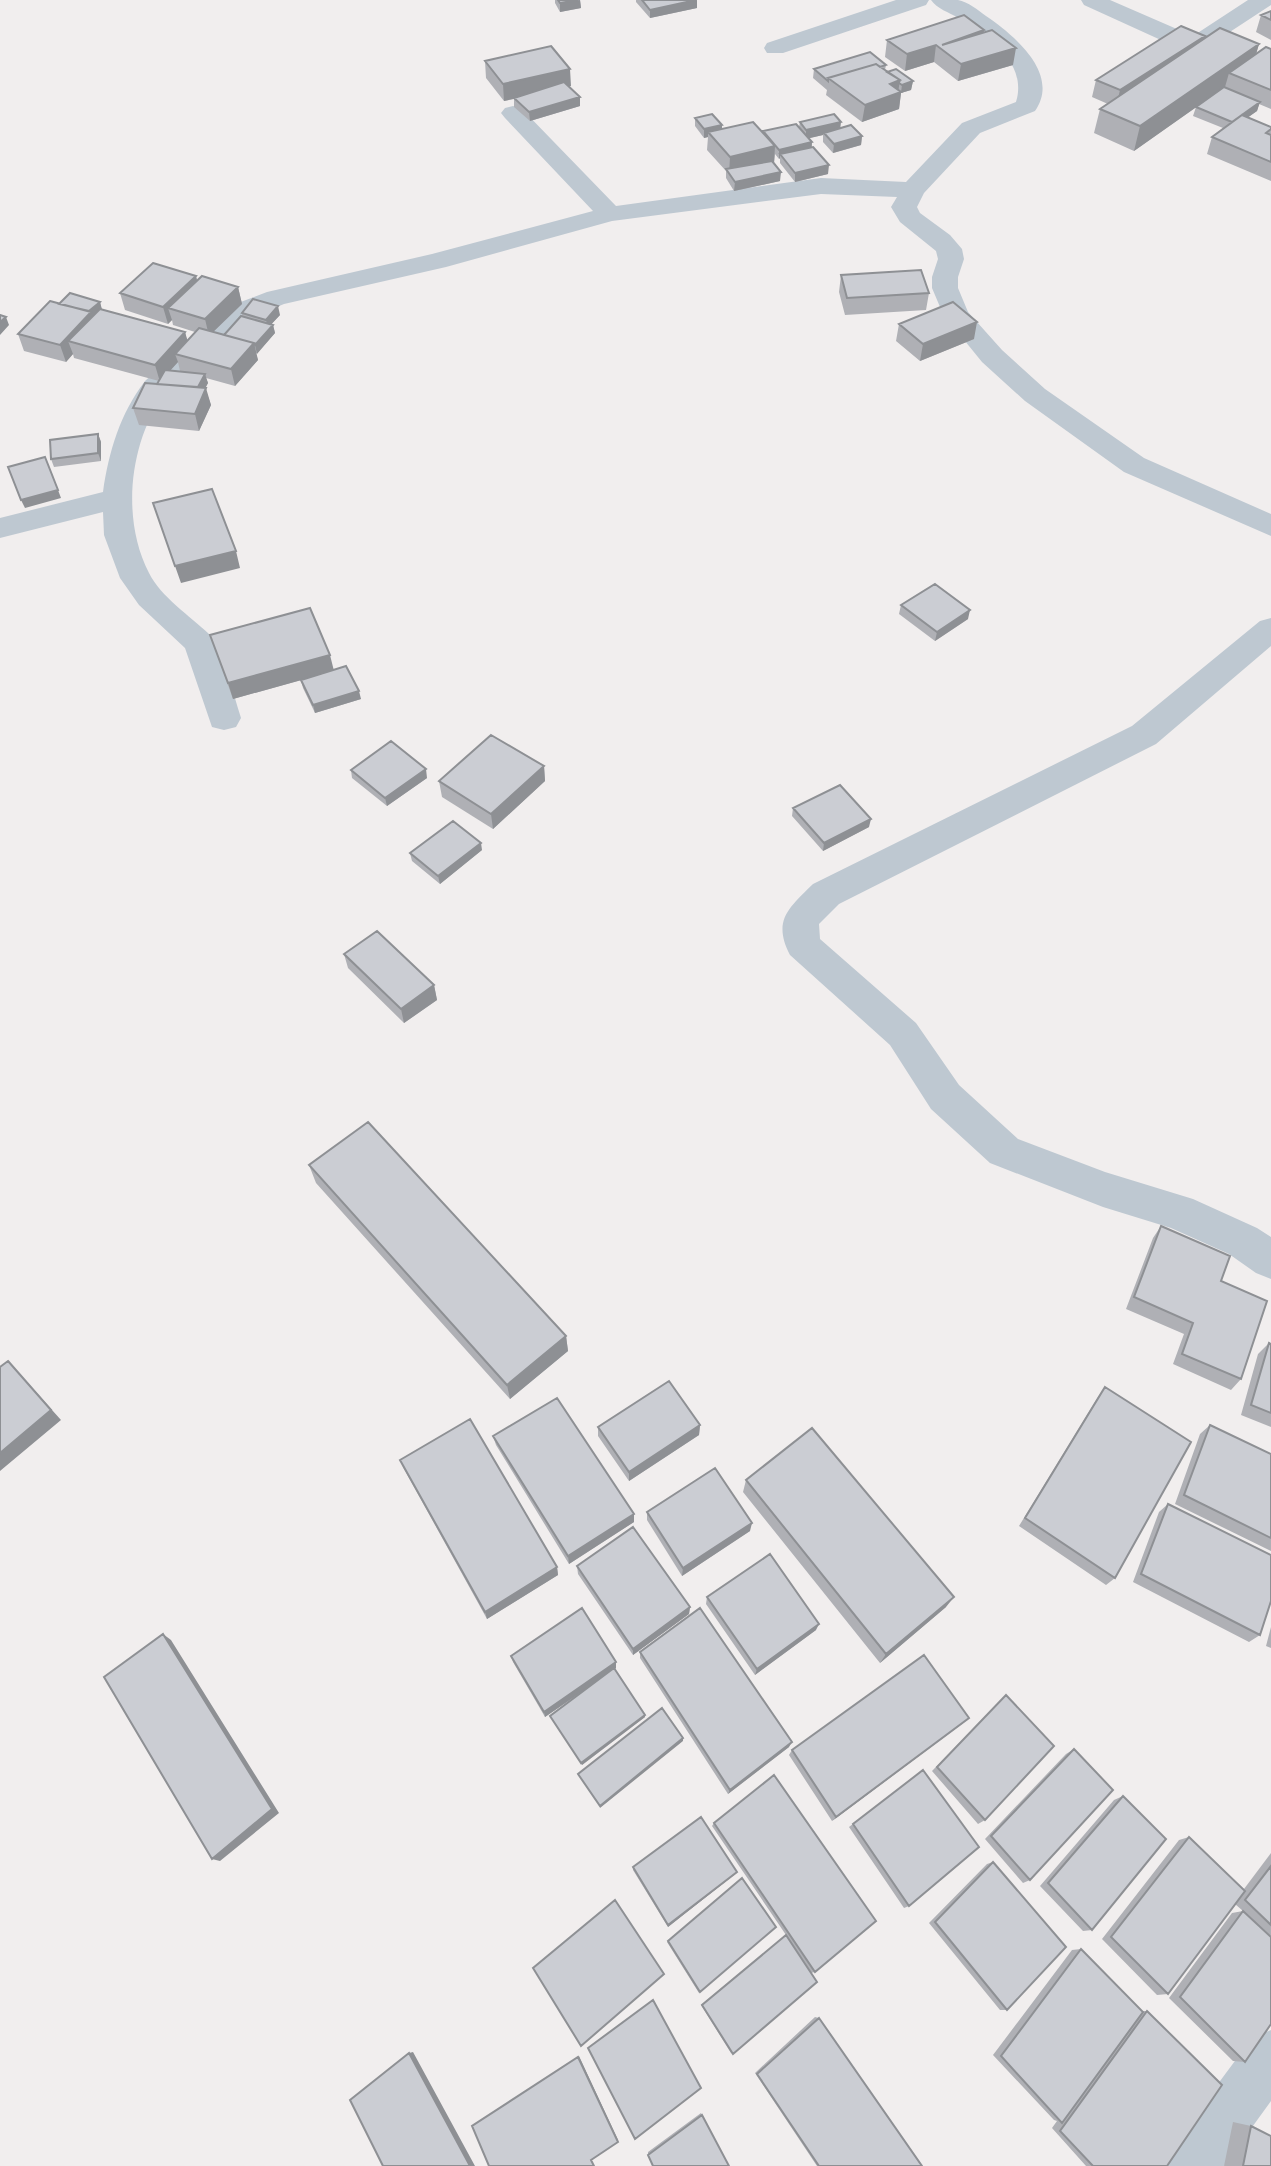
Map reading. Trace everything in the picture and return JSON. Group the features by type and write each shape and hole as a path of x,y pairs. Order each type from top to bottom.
{"street":[{"path":"775,48 918,0"},
{"path":"942,0 964,10 1012,48 1026,70 1031,93 1027,106 971,128 913,190 904,206 905,212 949,249 951,259 945,277 949,300 957,314 992,356 1035,395 1134,464 1271,526"},
{"path":"1092,0 1193,46 1271,64"},
{"path":"1193,46 1263,0"},
{"path":"513,113 610,215"},
{"path":"224,718 209,665 198,642 150,597 135,578 119,535 117,498 123,454 144,402 162,380 212,333 240,312 276,298 437,261 610,215 821,186 913,190"},
{"path":"0,528 117,498"},
{"path":"1271,629 1144,735 826,894 800,919 803,945 903,1034 945,1097 1004,1151 1103,1189 1179,1212 1243,1241 1271,1260"},
{"path":"1191,2166 1271,2057"}],"building":[{"path":"642,0 696,0 650,10"},
{"path":"1271,11 1271,20 1261,15"},
{"path":"964,15 984,30 942,45 992,30 1016,48 961,64 936,45 907,54 887,40"},
{"path":"1181,26 1205,36 1120,90 1096,80"},
{"path":"1220,28 1259,44 1140,126 1100,109"},
{"path":"551,46 570,69 503,84 485,61"},
{"path":"1266,47 1271,49 1271,90 1229,73"},
{"path":"870,52 886,65 880,67 876,64 828,78 828,81 814,69"},
{"path":"876,64 900,80 890,84 901,92 865,105 828,78"},
{"path":"896,69 913,81 902,85 899,83 900,80 887,72"},
{"path":"564,82 580,97 529,112 514,98"},
{"path":"1224,87 1260,102 1232,122 1196,107"},
{"path":"712,114 722,125 704,129 695,118"},
{"path":"834,114 841,122 806,130 800,122"},
{"path":"1242,115 1271,127 1266,133 1271,135 1271,162 1212,137"},
{"path":"753,122 775,146 730,157 708,132"},
{"path":"796,124 812,142 779,150 763,131"},
{"path":"851,125 862,136 834,144 824,133"},
{"path":"813,147 829,165 795,173 780,154"},
{"path":"772,161 781,172 735,182 726,169"},
{"path":"153,263 196,276 163,307 120,293"},
{"path":"921,270 929,293 847,298 841,275"},
{"path":"202,276 238,287 205,319 168,308"},
{"path":"70,293 100,302 89,311 59,304"},
{"path":"253,299 278,306 266,320 242,313"},
{"path":"50,301 91,312 60,345 18,334"},
{"path":"953,302 977,322 923,344 899,324"},
{"path":"100,309 185,332 155,365 68,341"},
{"path":"241,316 273,325 255,345 224,335"},
{"path":"199,328 254,343 231,369 175,354"},
{"path":"165,370 205,374 198,387 157,384"},
{"path":"145,383 206,388 195,414 133,408"},
{"path":"98,434 98,453 51,459 50,440"},
{"path":"45,457 58,490 21,500 8,467"},
{"path":"212,489 236,551 175,566 153,503"},
{"path":"935,584 970,610 937,632 901,605"},
{"path":"310,608 330,655 228,683 210,635"},
{"path":"346,666 359,691 313,705 301,680"},
{"path":"491,735 544,766 491,814 439,781"},
{"path":"391,741 426,769 385,798 351,770"},
{"path":"840,785 871,819 824,843 793,808"},
{"path":"453,821 481,843 438,876 410,853"},
{"path":"377,931 434,985 401,1009 344,954"},
{"path":"368,1122 566,1336 507,1385 309,1165"},
{"path":"1161,1226 1230,1256 1221,1281 1267,1301 1241,1379 1182,1354 1193,1323 1134,1297"},
{"path":"1269,1343 1271,1344 1271,1413 1251,1405"},
{"path":"8,1361 51,1410 0,1453 0,1367"},
{"path":"669,1381 700,1425 629,1472 598,1427"},
{"path":"1105,1387 1191,1442 1115,1578 1025,1518"},
{"path":"557,1398 634,1514 568,1556 493,1436"},
{"path":"470,1419 557,1567 485,1612 400,1460"},
{"path":"1210,1425 1271,1454 1271,1538 1184,1495"},
{"path":"812,1428 954,1597 886,1654 746,1480"},
{"path":"715,1468 752,1523 683,1568 647,1512"},
{"path":"1168,1504 1271,1555 1271,1601 1260,1635 1141,1574"},
{"path":"633,1527 690,1607 633,1649 577,1566"},
{"path":"770,1554 819,1624 757,1669 707,1597"},
{"path":"582,1608 616,1662 544,1712 511,1656"},
{"path":"700,1608 792,1742 730,1790 640,1652"},
{"path":"163,1634 272,1809 212,1859 104,1677"},
{"path":"924,1655 969,1718 836,1817 792,1750"},
{"path":"614,1668 645,1715 581,1763 550,1716"},
{"path":"1006,1695 1054,1746 985,1820 937,1767"},
{"path":"662,1708 683,1738 600,1806 578,1774"},
{"path":"1074,1749 1113,1790 1030,1880 991,1836"},
{"path":"923,1770 979,1847 909,1906 853,1824"},
{"path":"774,1775 876,1921 815,1972 714,1823"},
{"path":"1123,1796 1166,1839 1092,1930 1048,1883"},
{"path":"701,1817 737,1872 668,1925 633,1867"},
{"path":"1189,1837 1245,1891 1168,1994 1111,1937"},
{"path":"993,1862 1066,1947 1007,2010 935,1922"},
{"path":"1271,1866 1271,1925 1245,1900"},
{"path":"742,1878 776,1927 700,1992 668,1941"},
{"path":"615,1900 664,1974 581,2046 533,1968"},
{"path":"1243,1911 1271,1937 1271,2024 1245,2062 1180,1997"},
{"path":"786,1935 817,1982 733,2054 702,2005"},
{"path":"1081,1949 1143,2012 1062,2123 1001,2056"},
{"path":"653,2000 701,2088 635,2139 588,2048"},
{"path":"1147,2011 1222,2085 1167,2166 1093,2166 1060,2131"},
{"path":"819,2018 922,2166 819,2166 757,2074"},
{"path":"409,2053 470,2166 383,2166 350,2100"},
{"path":"578,2057 618,2142 591,2160 594,2166 489,2166 472,2126"},
{"path":"702,2115 729,2166 653,2166 648,2155"},
{"path":"1251,2126 1271,2136 1271,2166 1243,2166"}]}
